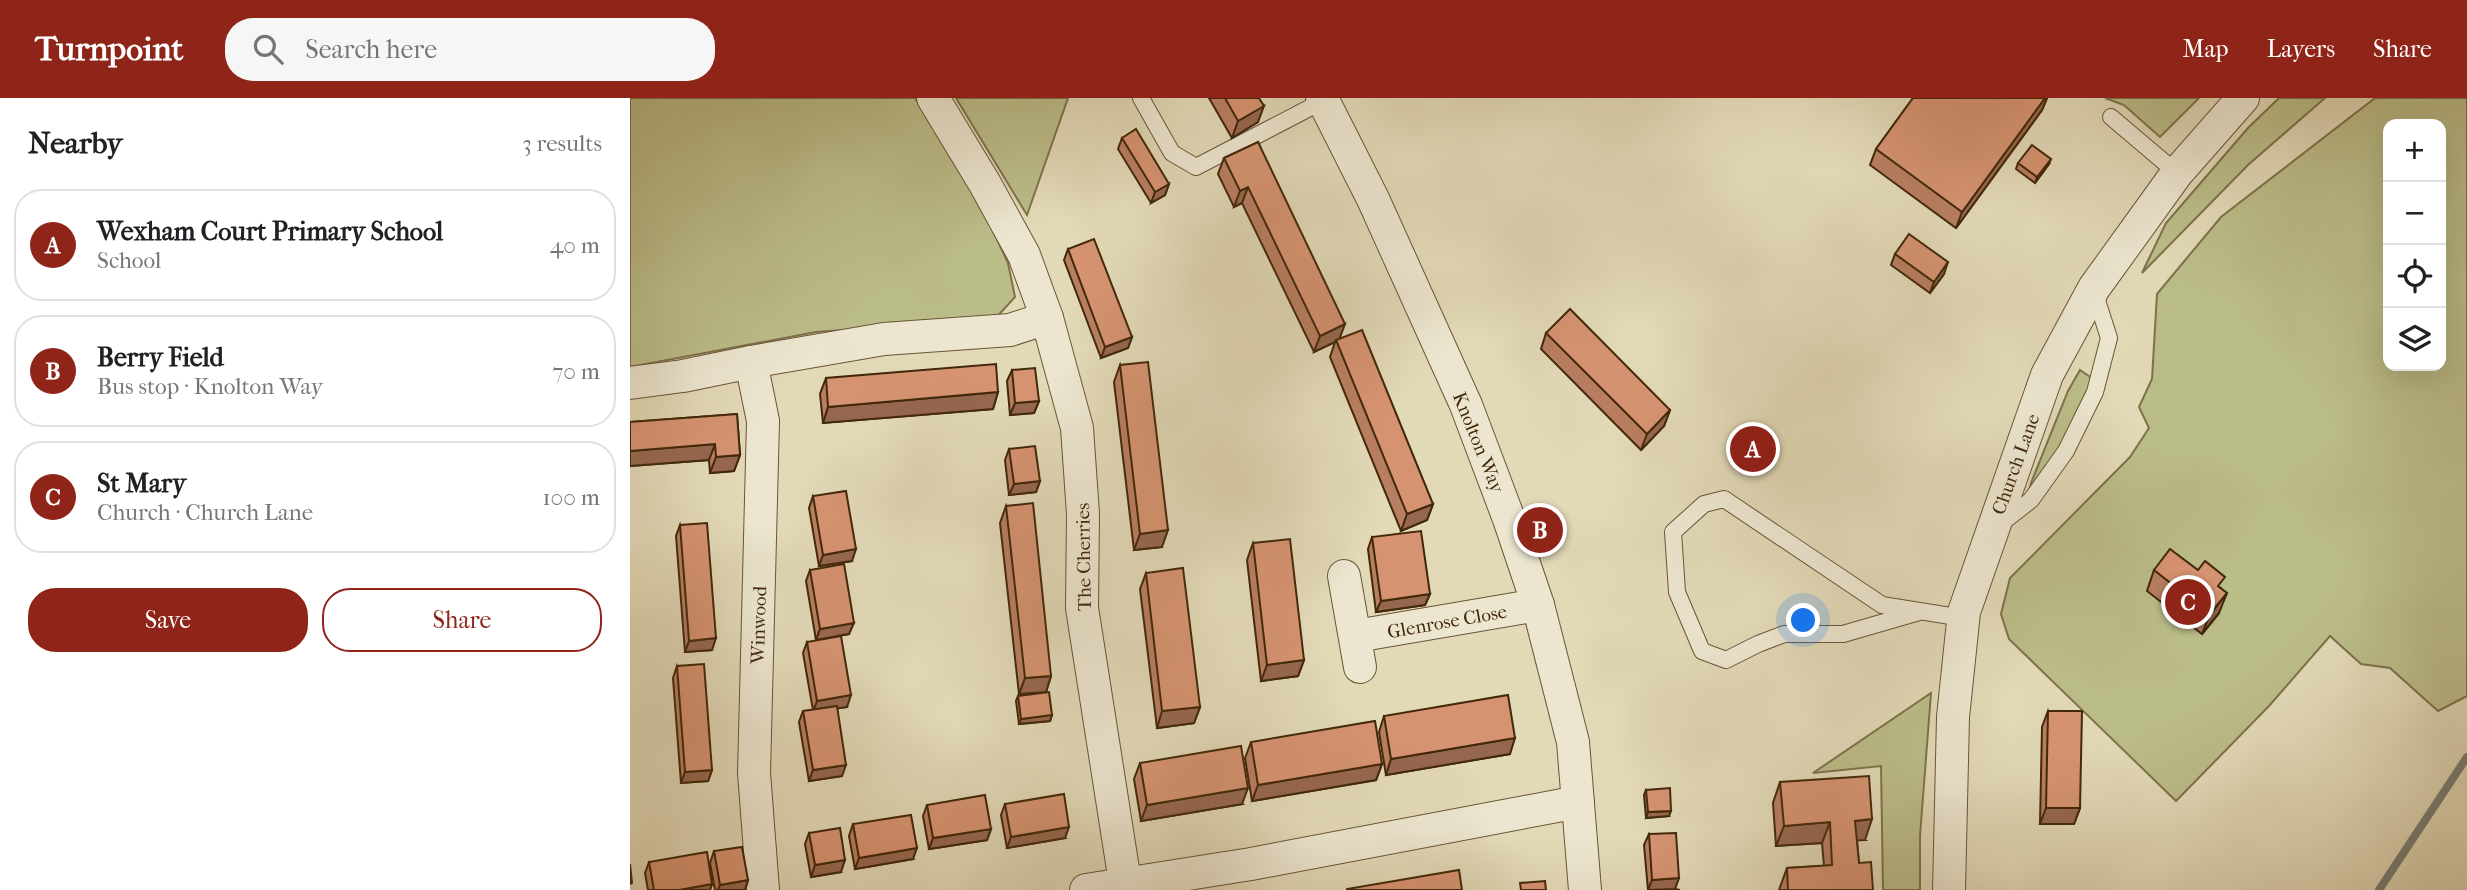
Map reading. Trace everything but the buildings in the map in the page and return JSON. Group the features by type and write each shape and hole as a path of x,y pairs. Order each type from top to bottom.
{"street":[{"name":"The Cherries","path":"933,98 1024,255 1047,318 1077,428 1083,514 1082,608 1125,882"},
{"name":"Church Lane","path":"1949,890 1953,717 1963,618 2046,375 2094,288 2177,173 2243,98"},
{"name":"Knolton Way","path":"1325,99 1466,405 1510,519 1538,605 1573,742 1585,890"},
{"path":"630,383 683,376 884,339 1010,330 1047,318"},
{"name":"Winwood","path":"751,362 763,421 754,773 763,890"},
{"name":"Glenrose Close","path":"1344,576 1358,651 1538,605"},
{"path":"1086,890 1125,882 1254,877 1578,802"}],"lane":[{"path":"1141,98 1172,153 1196,167 1325,99"},
{"path":"2111,117 2177,173"},
{"path":"1990,533 2031,500 2066,451 2095,392 2109,338 2094,288"},
{"path":"1919,612 1843,634 1784,634 1726,660 1702,651 1677,592 1673,532 1704,504 1724,499 1882,605 1963,618"}],"green space":[{"path":"630,98 915,98 973,188 1008,263 1015,297 995,319 816,332 630,367"},
{"path":"956,98 1068,98 1027,215"},
{"path":"2105,98 2199,98 2160,137 2124,105"},
{"path":"2279,98 2325,98 2248,165 2142,273 2166,223 2248,128"},
{"path":"2375,98 2467,98 2467,696 2438,711 2390,668 2361,664 2330,636 2269,706 2176,801 2009,639 2001,614 2010,578 2130,457 2149,428 2139,407 2152,379 2157,294 2221,217"},
{"path":"2080,370 2093,379 2080,415 2028,497 2031,483 2068,391"},
{"path":"1931,693 1920,836 1920,890 1883,890 1881,766 1813,773"}],"waterway":[{"path":"2379,890 2467,757"}],"place":[{"name":"Wexham Court Primary School","path":"1753,449"},
{"name":"Berry Field","path":"1540,530"},
{"name":"St Mary","path":"2188,602"}]}
